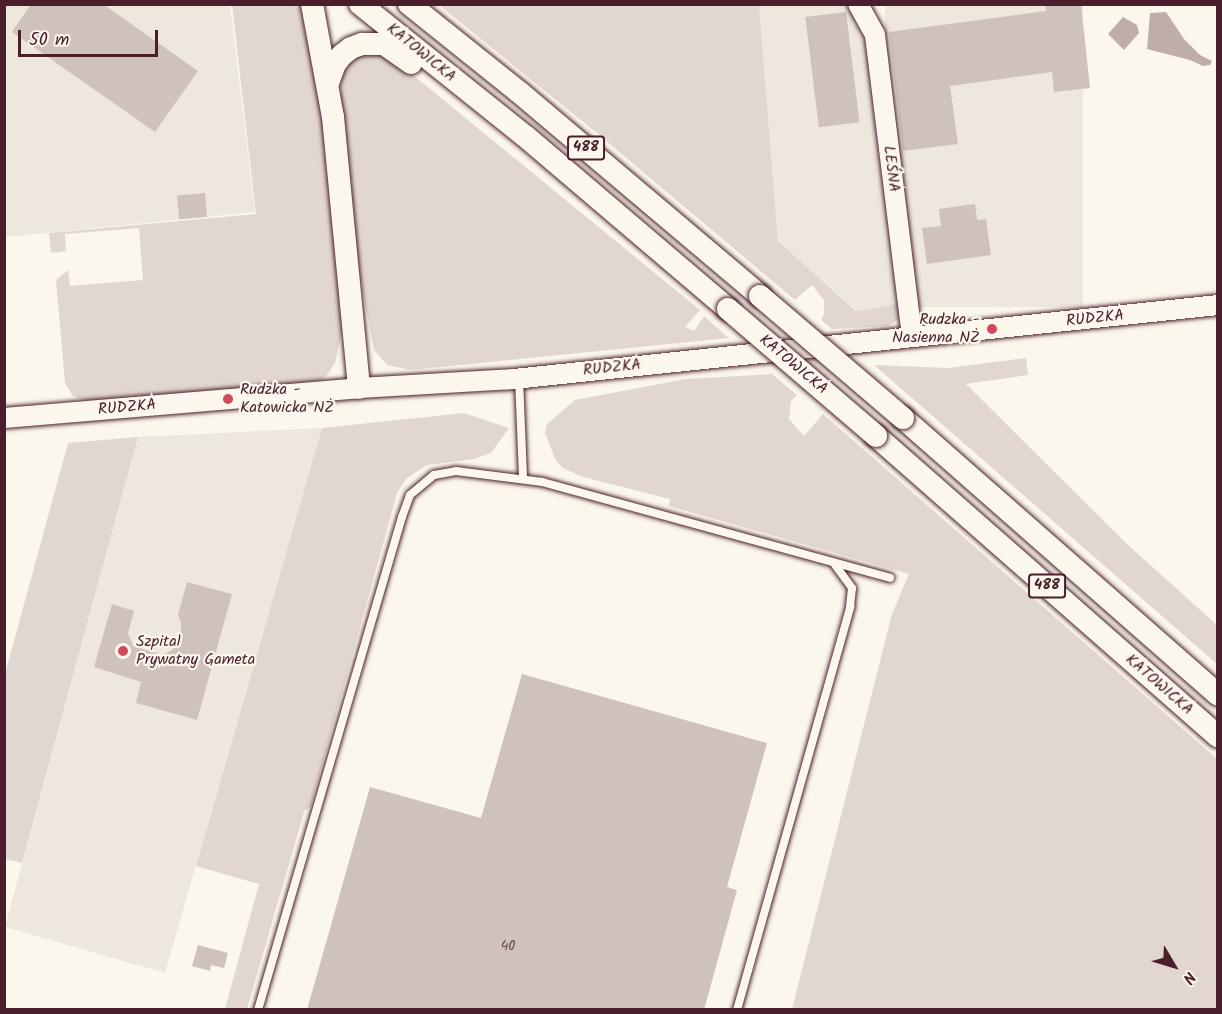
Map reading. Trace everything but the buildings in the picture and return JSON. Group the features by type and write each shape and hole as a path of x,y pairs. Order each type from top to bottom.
{"main road":[{"path":"312,4 328,83 359,388"},
{"name":"KATOWICKA","path":"360,4 525,136 728,309 1218,736"},
{"name":"KATOWICKA","path":"409,4 519,92 903,418 1218,695"},
{"path":"328,83 335,64 351,48 374,43 394,50 579,197 670,260"}],"street":[{"name":"LEŚNA","path":"858,4 875,35 912,337"},
{"name":"RUDZKA","path":"4,418 359,388 519,378 1218,305"}],"lane":[{"path":"519,378 522,478"},
{"path":"258,1010 410,495 434,475 456,471 522,478 890,578"},
{"path":"737,1010 850,607 852,588 834,563"}],"shaded area":[{"path":"5,5 230,5 255,212 5,237"},
{"path":"232,5 306,5 319,89 343,327 335,363 318,383 86,401 73,396 65,383 56,280 68,270 70,286 143,280 139,228 65,234 66,251 51,253 49,233 256,214"},
{"path":"439,5 759,5 778,241 856,311 897,304 900,314 898,320 888,326 832,329 821,320 824,314 824,300 812,285 795,300 592,129"},
{"path":"759,5 846,5 865,33 901,291 897,304 857,311 778,241"},
{"path":"885,5 1083,5 1083,307 885,307"},
{"path":"1166,12 1184,39 1200,55 1212,61 1210,65 1203,66 1190,60 1147,49 1150,13"},
{"path":"1123,17 1137,25 1139,33 1124,50 1108,34"},
{"path":"378,53 402,66 700,310 685,327 694,331 704,316 729,338 411,370 387,365 374,350 359,272 341,102 341,78 347,63 357,55"},
{"path":"1026,358 1028,375 966,384 1127,544 1217,625 1217,664 874,365 948,368"},
{"path":"772,374 797,395 791,401 789,419 804,436 823,414 1217,759 1217,1009 792,1009 892,614 909,574 669,506 670,499 583,477 563,468 556,461 545,433 547,424 575,400 686,379"},
{"path":"464,413 509,428 491,453 474,459 427,465 406,479 397,493 311,805 304,812 247,1009 225,1009 259,884 196,866 322,428"},
{"path":"322,428 165,973 5,927 138,437"},
{"path":"138,437 22,863 5,859 5,674 68,443"}],"place":[{"name":"Rudzka - Nasienna NŻ","path":"992,329"},
{"name":"Rudzka - Katowicka NŻ","path":"228,399"},
{"name":"Szpital Prywatny Gameta","path":"123,651"}]}
